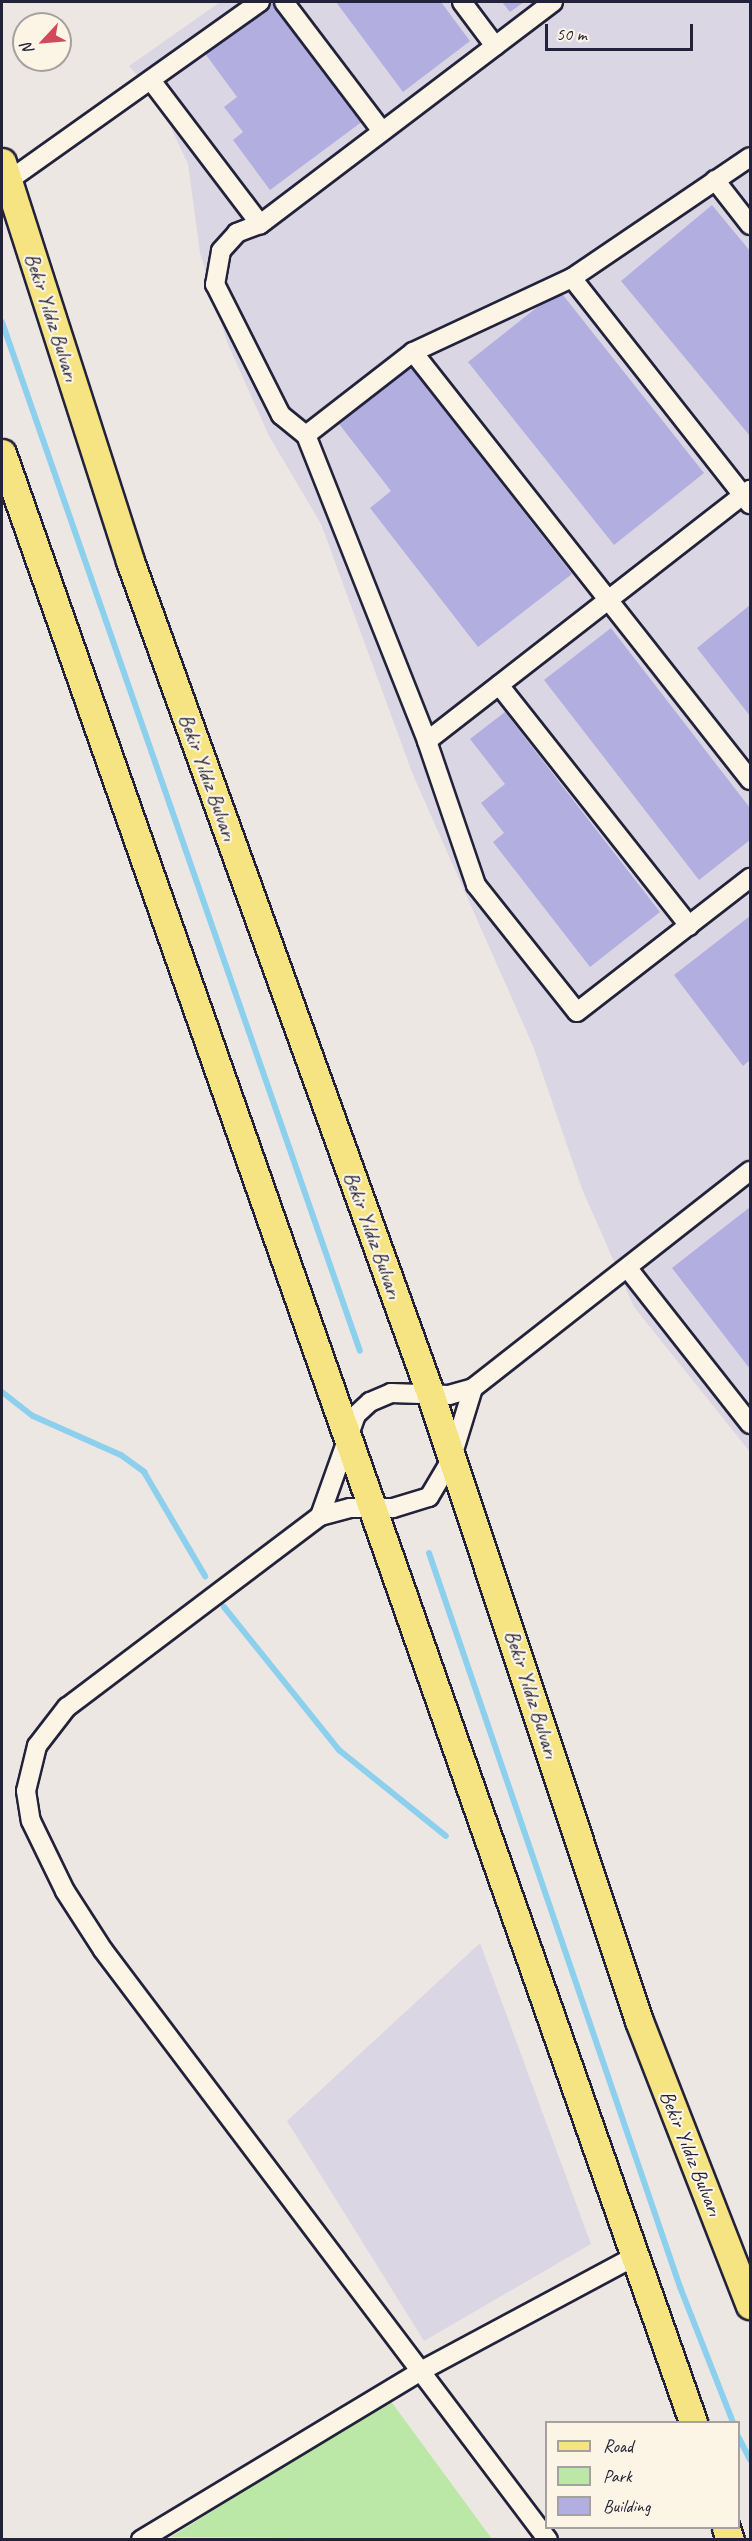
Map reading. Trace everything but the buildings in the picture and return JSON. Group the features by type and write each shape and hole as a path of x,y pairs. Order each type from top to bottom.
{"main road":[{"name":"Bekir Yıldız Bulvarı","path":"5,172 130,561 430,1393 639,2021 750,2305"},
{"path":"2,453 375,1510 693,2421"}],"street":[{"path":"5,172 153,83 260,2"},
{"path":"284,2 382,131"},
{"path":"462,2 495,46"},
{"path":"553,2 260,224 228,241 216,263 215,284 281,415 306,435 428,741 476,885 577,1012 750,878"},
{"path":"153,83 260,224"},
{"path":"306,435 413,352 572,278 750,157"},
{"path":"715,180 750,225"},
{"path":"428,741 609,600 748,497 572,278"},
{"path":"413,352 750,780"},
{"path":"499,685 689,926"},
{"path":"320,1516 356,1415 370,1402 392,1393 430,1393 473,1388 629,1270 750,1171"},
{"path":"629,1270 750,1424"},
{"path":"473,1388 451,1460 429,1497 375,1510 350,1508 320,1516 67,1707 32,1761 28,1806 65,1892 103,1950 419,2372 548,2540"},
{"path":"141,2540 419,2372 635,2256"}],"shaded area":[{"path":"220,2 750,2 750,1452 634,1307 582,1189 533,1046 413,775 321,524 269,436 227,342 200,253 188,164 158,100 129,66"},
{"path":"480,1943 591,2244 424,2341 287,2121"}],"green space":[{"path":"390,2400 492,2539 171,2537"}],"waterway":[{"path":"2,322 360,1351"},
{"path":"2,1392 33,1416 121,1455 144,1472 205,1576"},
{"path":"429,1553 680,2287 733,2421"},
{"path":"224,1607 339,1750 446,1836"},
{"path":"740,2440 750,2460"}]}
